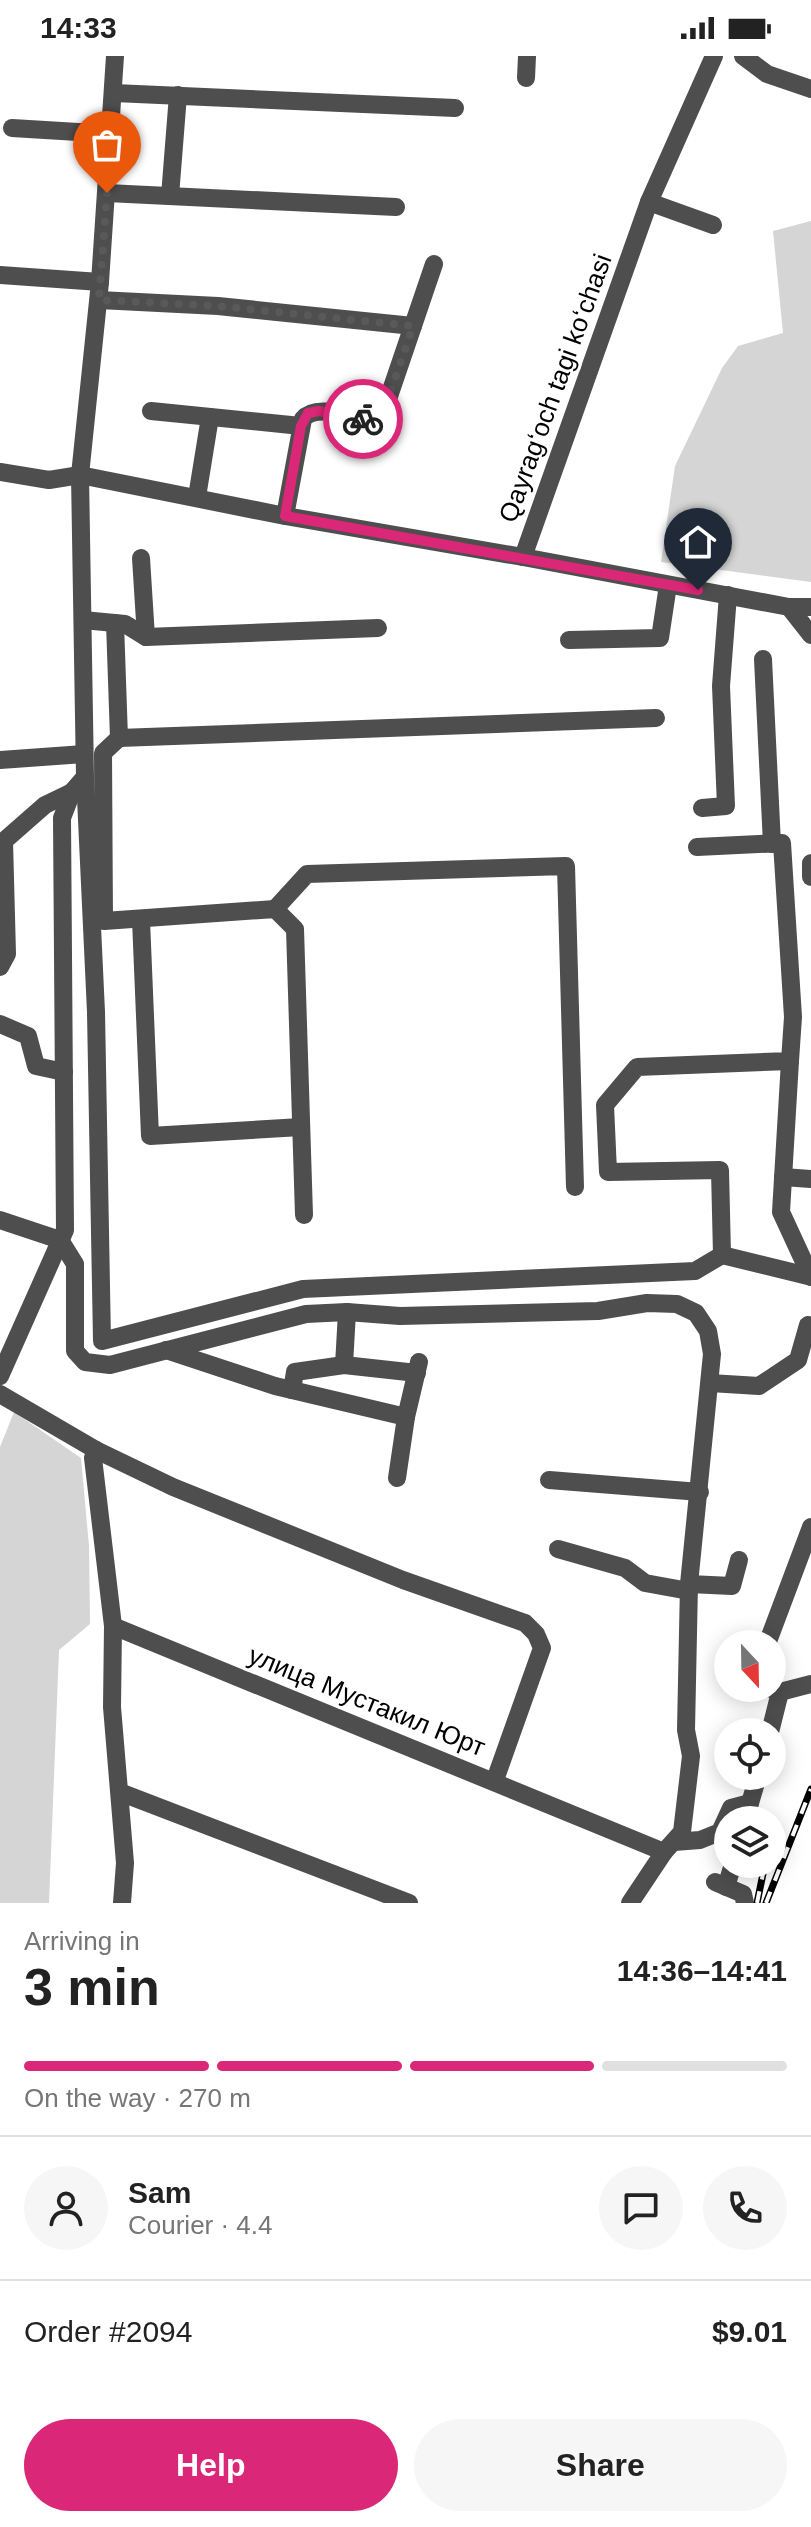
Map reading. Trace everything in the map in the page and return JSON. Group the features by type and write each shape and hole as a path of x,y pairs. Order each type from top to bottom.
{"street":[{"path":"115,56 100,291 80,475 84,754 96,1012 102,1341 303,1289 695,1271 722,1255 809,1277"},
{"path":"526,78 527,56"},
{"name":"Qayragʻoch tagi koʻchasi","path":"714,56 649,202 523,557 789,607 811,607"},
{"path":"743,56 767,74 811,89"},
{"path":"114,93 455,108"},
{"path":"170,196 178,95"},
{"path":"12,128 111,134"},
{"path":"107,193 396,207"},
{"path":"649,202 713,225"},
{"path":"285,516 301,426 308,413 319,411 369,420 385,408 434,264"},
{"path":"0,275 218,306 413,326"},
{"path":"151,411 301,426"},
{"path":"197,497 210,417"},
{"path":"0,472 49,480 80,475 285,516 523,557"},
{"path":"141,558 146,637"},
{"path":"569,640 660,638 668,585"},
{"path":"702,808 726,806 721,686 728,595"},
{"path":"789,607 811,635"},
{"path":"83,620 125,624 146,637 378,628"},
{"path":"115,623 119,738"},
{"path":"763,659 772,844"},
{"path":"575,1187 566,866 307,874 275,909 104,921 103,753 119,738 656,718"},
{"path":"0,760 84,754"},
{"path":"0,1376 65,1230 62,818 72,792 85,777"},
{"path":"0,967 7,954 2,841 45,805 72,792"},
{"path":"697,847 782,843 793,1017 781,1212 809,1277"},
{"path":"811,863 811,877"},
{"path":"275,909 295,929 304,1215"},
{"path":"141,920 150,1136 301,1127"},
{"path":"0,1024 28,1036 36,1066 64,1072"},
{"path":"722,1255 720,1170 608,1172 605,1105 637,1067 790,1061"},
{"path":"783,1177 811,1179"},
{"path":"0,1220 60,1240 75,1264 75,1351 85,1362 110,1365 306,1314 347,1312 400,1316 598,1311 647,1303 677,1304 696,1313 708,1331 712,1354 689,1587 686,1730 691,1756 682,1832 630,1903"},
{"path":"344,1365 347,1312"},
{"path":"710,1383 759,1386 798,1360 808,1325"},
{"path":"166,1350 292,1390 406,1417"},
{"path":"292,1390 295,1372 344,1365 418,1368 406,1417 397,1478"},
{"path":"0,1394 96,1450 173,1487 375,1569 525,1623 536,1634 542,1648 495,1780"},
{"path":"96,1450 93,1458 113,1626 112,1707 122,1793 125,1863 122,1903"},
{"path":"549,1480 700,1492"},
{"path":"772,1630 811,1527"},
{"path":"558,1549 625,1568 645,1583 689,1587 732,1586 739,1560"},
{"name":"улица Мустакил Юрт","path":"113,1626 495,1780 601,1827 669,1847"},
{"path":"786,1688 811,1684"},
{"path":"122,1793 409,1903"},
{"path":"669,1847 714,1834"},
{"path":"725,1878 721,1885 743,1894 745,1903"}],"shaded area":[{"path":"811,221 811,582 661,562 675,466 722,368 738,346 783,333 773,231"},
{"path":"14,1412 81,1458 89,1546 90,1624 59,1650 49,1903 0,1903 0,1447"}],"railway":[{"path":"766,1903 811,1789"},
{"path":"757,1903 762,1878"}],"way so far":[{"path":"107,193 99,300 218,306 413,326 385,408 377,417 363,419"}],"route":[{"path":"363,419 319,411 308,413 303,419 285,516 698,590"}]}
